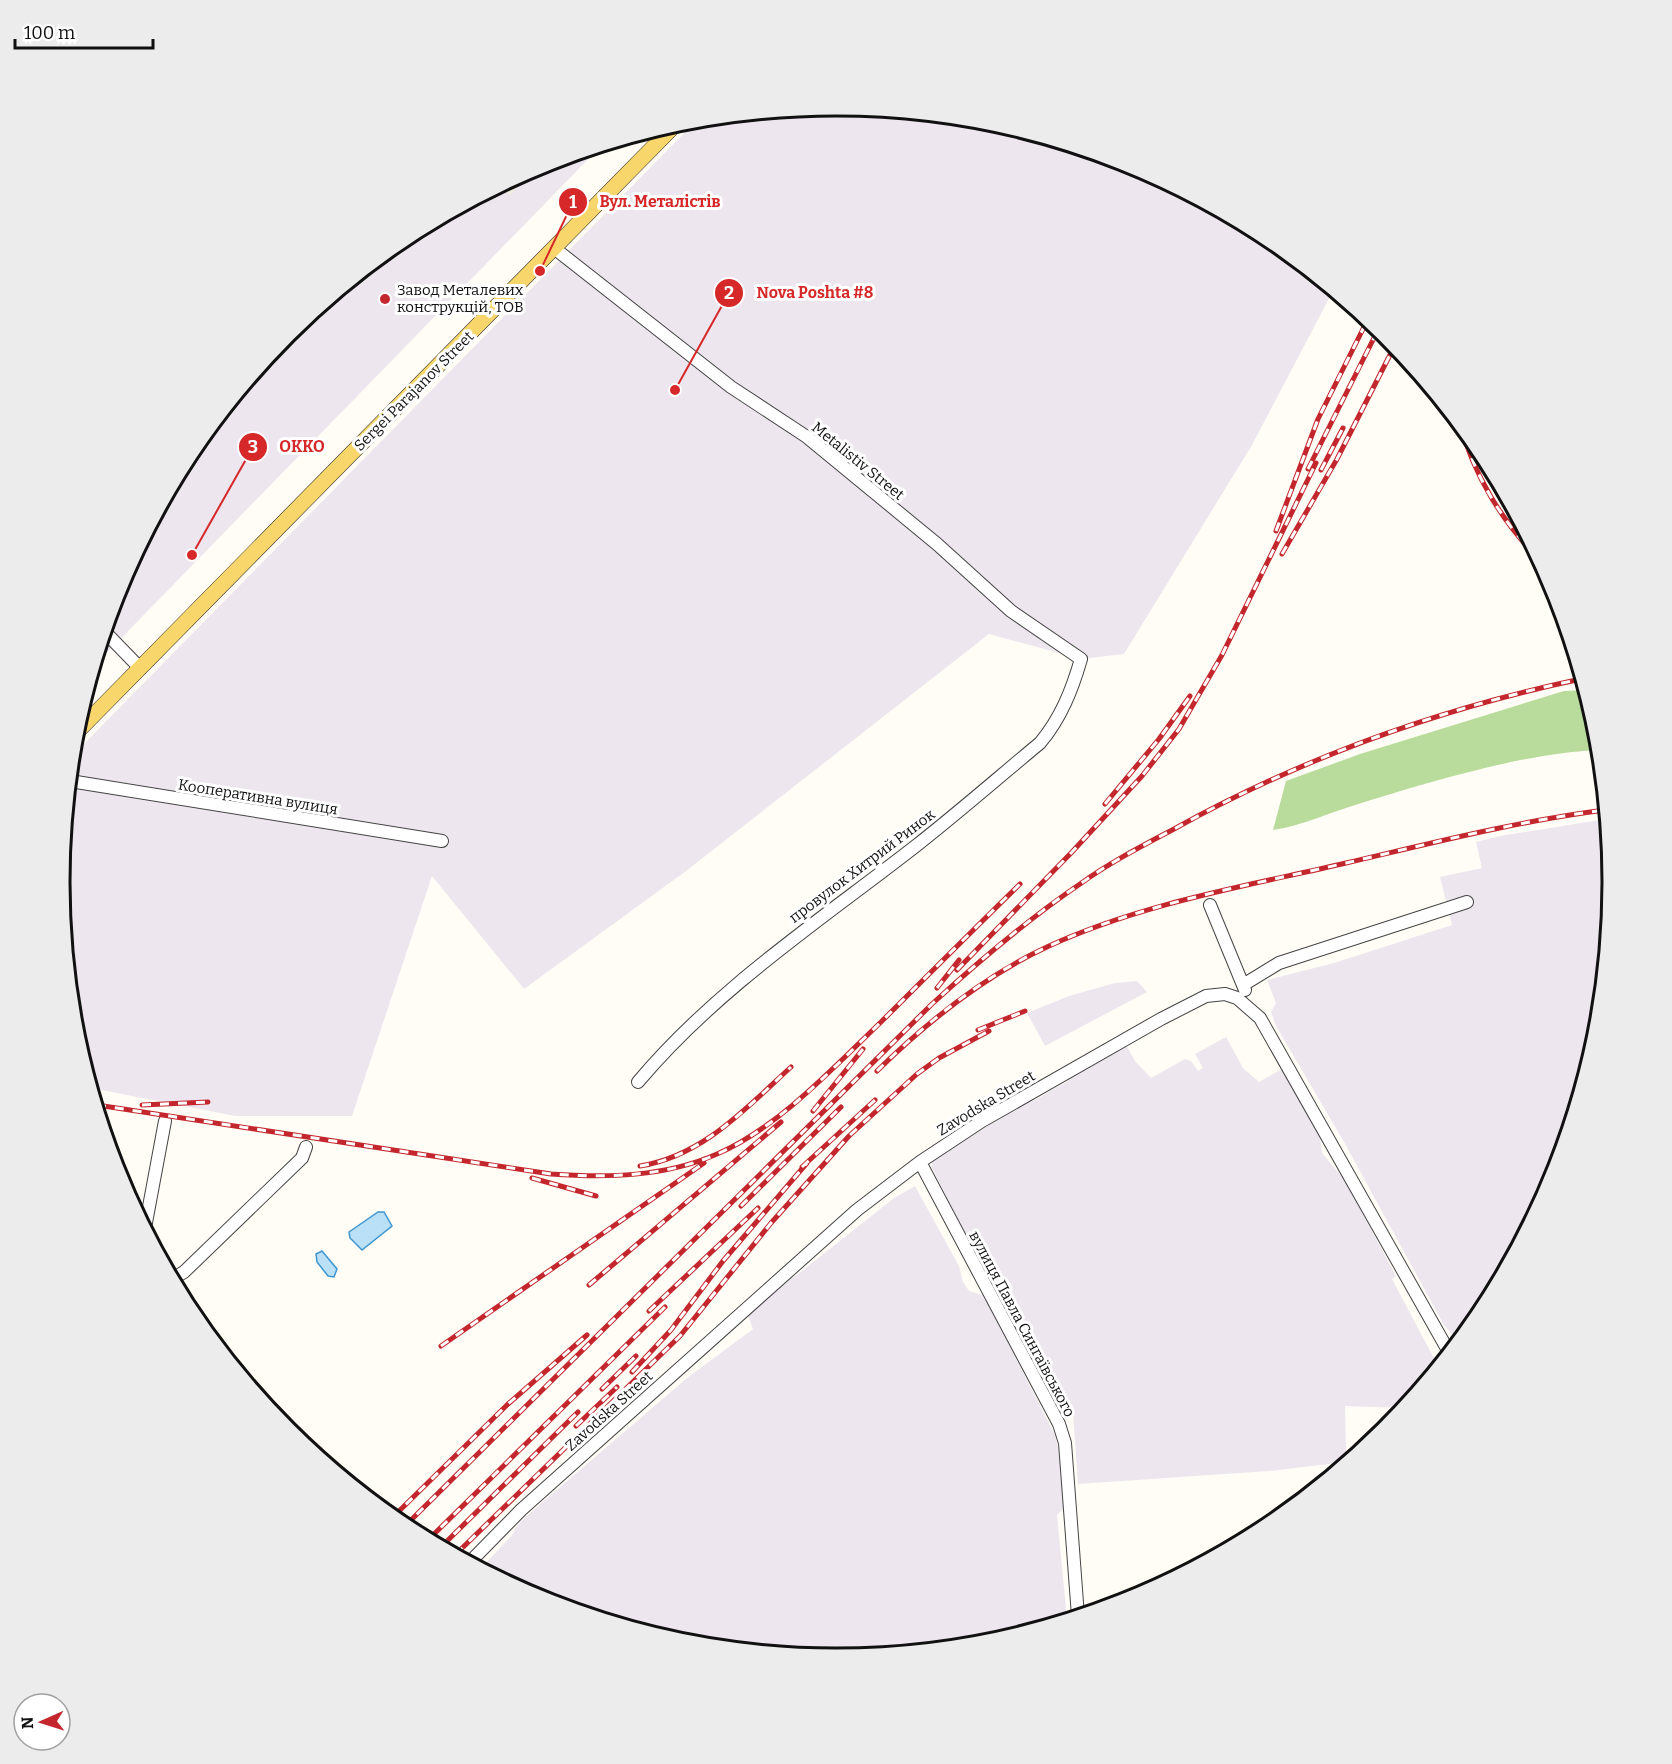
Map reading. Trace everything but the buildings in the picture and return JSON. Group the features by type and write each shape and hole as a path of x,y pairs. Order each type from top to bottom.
{"main road":[{"name":"Sergei Parajanov Street","path":"88,721 663,137"}],"street":[{"name":"Metalistiv Street","path":"554,248 731,387 807,437 937,544 1011,610 1082,659"},
{"path":"111,638 140,668"},
{"name":"провулок Хитрий Ринок","path":"638,1082 669,1045 796,935 917,844 1040,743 1056,724 1075,683 1082,659"},
{"name":"Кооперативна вулиця","path":"77,782 442,841"},
{"path":"1243,985 1279,963 1467,902"},
{"path":"1210,905 1245,990 1242,1001 1260,1018 1445,1345"},
{"name":"Zavodska Street","path":"475,1557 521,1510 857,1210 920,1162 981,1121 1170,1014 1212,994 1225,994 1242,1001"},
{"path":"147,1217 165,1121"},
{"path":"179,1275 302,1158 306,1147"},
{"name":"вулиця Павла Сингаївського","path":"920,1162 1059,1424 1065,1443 1077,1608"}],"shaded area":[{"path":"836,116 936,123 985,131 1034,143 1082,157 1175,195 1219,219 1261,246 1330,297 1252,445 1124,654 1081,659 989,634 686,871 524,989 432,876 352,1116 235,1116 100,1090 85,1031 72,932 70,882 72,832 83,745 686,131 736,123"},
{"path":"590,157 106,654 129,589 149,543 173,499 229,416 260,377 295,341 331,306 370,275 453,219 497,195"},
{"path":"519,185 510,195 506,191"},
{"path":"1599,820 1602,882 1600,932 1587,1031 1561,1128 1523,1221 1499,1265 1452,1335 1444,1325 1344,1142 1276,1026 1271,1012 1276,1003 1267,980 1334,963 1452,925 1440,877 1482,868 1476,842"},
{"path":"1137,981 1147,992 1045,1046 1027,1013 1069,996 1115,983"},
{"path":"1226,1037 1243,1068 1259,1082 1282,1069 1320,1138 1322,1153 1344,1179 1396,1276 1392,1279 1434,1359 1392,1408 1345,1406 1346,1451 1334,1463 1269,1471 1078,1484 1073,1414 1066,1411 1019,1326 1021,1322 1013,1305 1009,1305 1001,1290 996,1289 981,1259 978,1258 932,1168 932,1162 1031,1098 1033,1101 1068,1081 1066,1076 1125,1043 1135,1061 1151,1078 1185,1059 1191,1061 1198,1071 1203,1068 1195,1054"},
{"path":"915,1186 959,1266 963,1282 969,1291 982,1295 987,1302 1055,1435 1060,1455 1065,1507 1057,1515 1066,1612 985,1633 936,1641 836,1648 786,1646 687,1633 638,1621 590,1607 486,1563 512,1535 518,1524 546,1499 687,1378 753,1329 747,1313 789,1273 793,1278 894,1198"}],"green space":[{"path":"1577,690 1590,751 1539,757 1475,770 1342,809 1304,823 1273,830 1286,781 1360,754 1564,691"}],"water":[{"path":"378,1212 384,1212 392,1226 362,1250 350,1238 349,1232"},
{"path":"322,1251 337,1269 334,1277 328,1276 317,1262 316,1254"}],"railway":[{"path":"1276,531 1318,419 1364,328"},
{"path":"1308,469 1374,338"},
{"path":"1282,554 1337,459 1390,355"},
{"path":"1321,470 1343,428"},
{"path":"1471,455 1491,497 1520,538"},
{"path":"957,970 1072,852 1142,776 1179,729 1222,655 1316,463"},
{"path":"412,1519 932,1004 1004,941 1060,898 1102,869 1222,803 1321,758 1475,705 1574,681"},
{"path":"1105,804 1159,739 1190,696"},
{"path":"877,1071 937,1017 1002,971 1049,946 1121,918 1233,888 1475,833 1598,811"},
{"path":"105,1106 551,1174 593,1176 636,1174 677,1167 697,1162 740,1143 783,1113 845,1058 1020,884"},
{"path":"937,988 959,960"},
{"path":"978,1030 1025,1011"},
{"path":"461,1549 680,1336 771,1223 849,1136 917,1074 939,1058 989,1031"},
{"path":"813,1111 863,1049"},
{"path":"640,1166 663,1161 704,1141 740,1114 791,1067"},
{"path":"802,1167 875,1100"},
{"path":"142,1105 208,1102"},
{"path":"741,1206 841,1107"},
{"path":"589,1285 781,1122"},
{"path":"441,1346 704,1163"},
{"path":"632,1372 671,1330 723,1261 807,1163"},
{"path":"532,1178 596,1196"},
{"path":"649,1311 758,1208"},
{"path":"435,1533 665,1307"},
{"path":"400,1510 508,1404 587,1335"},
{"path":"602,1389 636,1356"},
{"path":"576,1426 617,1387"},
{"path":"447,1541 578,1412"}],"place":[{"name":"Вул. Металістів","path":"540,271"},
{"name":"Завод Металевих конструкцій, ТОВ","path":"385,299"},
{"name":"Nova Poshta #8","path":"675,390"},
{"name":"ОККО","path":"192,555"}]}
